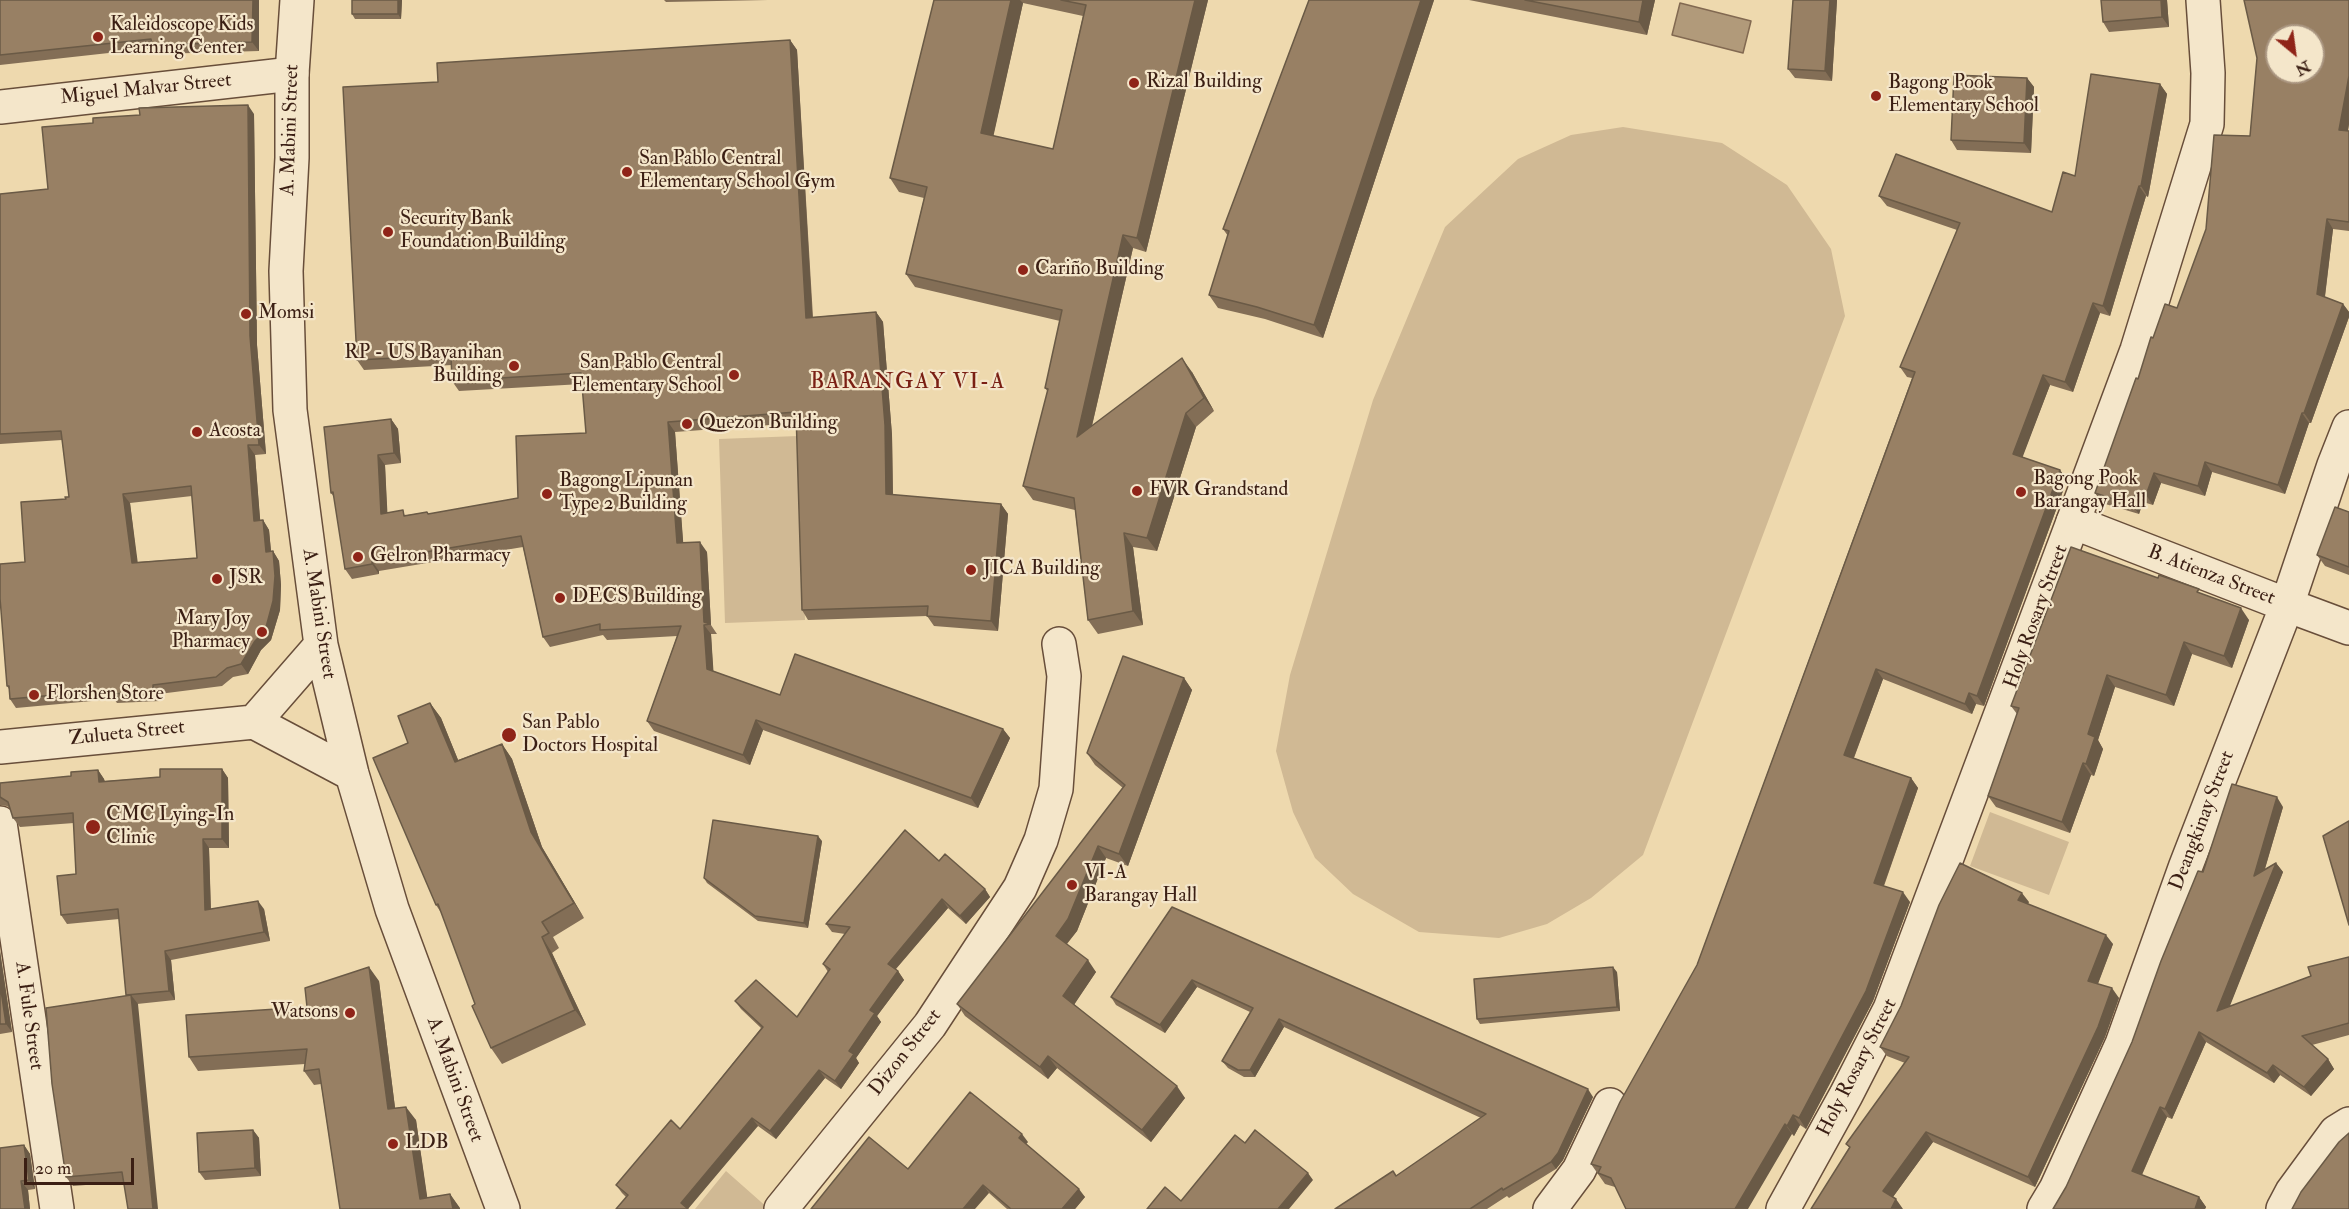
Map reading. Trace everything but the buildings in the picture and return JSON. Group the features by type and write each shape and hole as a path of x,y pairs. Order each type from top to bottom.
{"street":[{"name":"A. Mabini Street","path":"297,0 292,74 292,158 286,271 290,410 321,645 352,774 392,909 501,1207"},
{"name":"Holy Rosary Street","path":"1783,1209 1890,1009 2137,350 2206,124 2208,73 2203,0"},
{"name":"Miguel Malvar Street","path":"0,107 292,74"},
{"name":"Deangkinay Street","path":"2044,1209 2056,1189 2122,1044 2184,868 2287,605 2349,427"},
{"name":"B. Atienza Street","path":"2073,522 2349,628"},
{"name":"Dizon Street","path":"782,1209 930,1025 1020,888 1041,840 1056,789 1064,676 1059,644"},
{"path":"321,645 254,722 352,774"},
{"name":"Zulueta Street","path":"0,747 254,722"},
{"name":"A. Fule Street","path":"0,823 57,1209"},
{"path":"1550,1209 1579,1170 1610,1105"},
{"path":"2283,1209 2292,1192 2336,1132 2349,1124"}],"shaded area":[{"path":"1680,3 1751,21 1743,53 1672,35"},
{"path":"1623,127 1722,143 1787,185 1831,249 1845,316 1643,855 1591,898 1547,924 1499,938 1419,932 1353,894 1315,858 1293,812 1276,751 1290,675 1373,400 1445,227 1518,159 1571,135"},
{"path":"798,436 805,620 725,623 719,439"},
{"path":"1990,812 2069,842 2049,895 1970,866"},
{"path":"726,1171 769,1209 695,1209"}],"place":[{"name":"Kaleidoscope Kids Learning Center","path":"98,37"},
{"name":"Rizal Building","path":"1134,83"},
{"name":"Bagong Pook Elementary School","path":"1876,96"},
{"name":"San Pablo Central Elementary School Gym","path":"627,172"},
{"name":"Security Bank Foundation Building","path":"388,232"},
{"name":"Cariño Building","path":"1023,270"},
{"name":"Momsi","path":"246,314"},
{"name":"RP - US Bayanihan Building","path":"514,366"},
{"name":"San Pablo Central Elementary School","path":"734,375"},
{"name":"Quezon Building","path":"687,424"},
{"name":"Acosta","path":"197,432"},
{"name":"FVR Grandstand","path":"1137,491"},
{"name":"Bagong Pook Barangay Hall","path":"2021,492"},
{"name":"Bagong Lipunan Type 2 Building","path":"547,494"},
{"name":"Gelron Pharmacy","path":"358,557"},
{"name":"JICA Building","path":"971,570"},
{"name":"JSR","path":"217,579"},
{"name":"DECS Building","path":"560,598"},
{"name":"Mary Joy Pharmacy","path":"262,632"},
{"name":"Florshen Store","path":"34,695"},
{"name":"San Pablo Doctors Hospital","path":"509,735"},
{"name":"CMC Lying-In Clinic","path":"93,827"},
{"name":"VI-A Barangay Hall","path":"1072,885"},
{"name":"Watsons","path":"350,1013"},
{"name":"LDB","path":"393,1144"}],"district":[{"name":"BARANGAY VI-A","path":"908,383"}]}
